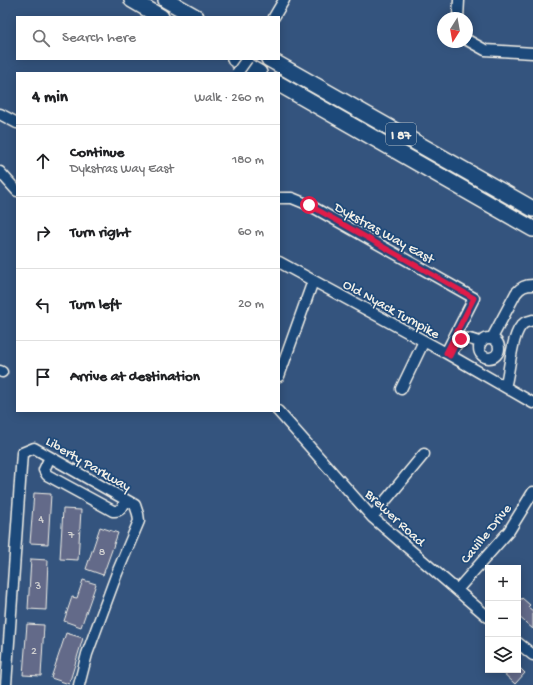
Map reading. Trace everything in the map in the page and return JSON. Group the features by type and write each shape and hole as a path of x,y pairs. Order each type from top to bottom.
{"highway":[{"path":"132,0 160,16"},
{"path":"166,0 194,16"},
{"path":"237,60 258,72"},
{"name":"I 87","path":"271,60 533,210"},
{"name":"I 87","path":"280,85 533,229"}],"street":[{"path":"275,16 284,0"},
{"path":"458,12 459,0"},
{"path":"473,43 485,50 533,53"},
{"path":"239,72 246,60"},
{"path":"0,114 16,122"},
{"path":"0,172 16,190"},
{"name":"Dykstras Way East","path":"280,198 292,198 309,205 474,298 448,354"},
{"name":"Old Nyack Turnpike","path":"280,263 448,354 533,403"},
{"path":"280,373 313,281"},
{"path":"492,338 516,293 520,288 526,285 533,285"},
{"path":"505,387 509,376 514,339 524,323 533,320"},
{"path":"448,354 461,339 466,338 481,343"},
{"path":"492,338 497,342 499,348 497,353 492,357 483,355 480,349 481,343 486,339 492,338"},
{"path":"400,389 424,341"},
{"name":"Brewer Road","path":"279,412 372,517 485,614"},
{"name":"Liberty Parkway","path":"6,685 22,453 34,448 135,505 138,514 139,521 116,573 87,654 79,685"},
{"path":"372,517 424,454"},
{"path":"50,457 44,470 47,475 112,511 121,509 126,500"},
{"name":"Caville Drive","path":"457,590 508,531 533,492"},
{"path":"521,645 533,655"}],"building":[{"path":"34,493 51,494 48,544 30,543"},
{"path":"63,509 81,510 78,560 60,559"},
{"path":"100,527 118,533 103,575 86,569"},
{"path":"31,559 48,560 46,610 28,609"},
{"path":"83,580 96,584 81,627 64,621 72,597 77,598"},
{"path":"522,598 530,605 528,607 533,611 533,629 521,619"},
{"path":"27,624 44,625 41,676 23,675"},
{"path":"66,633 83,638 69,684 51,678"},
{"path":"521,669 525,673 515,684 503,673 521,673"}],"route":[{"path":"309,205 474,298 446,353 450,356 457,342 461,339"}]}
